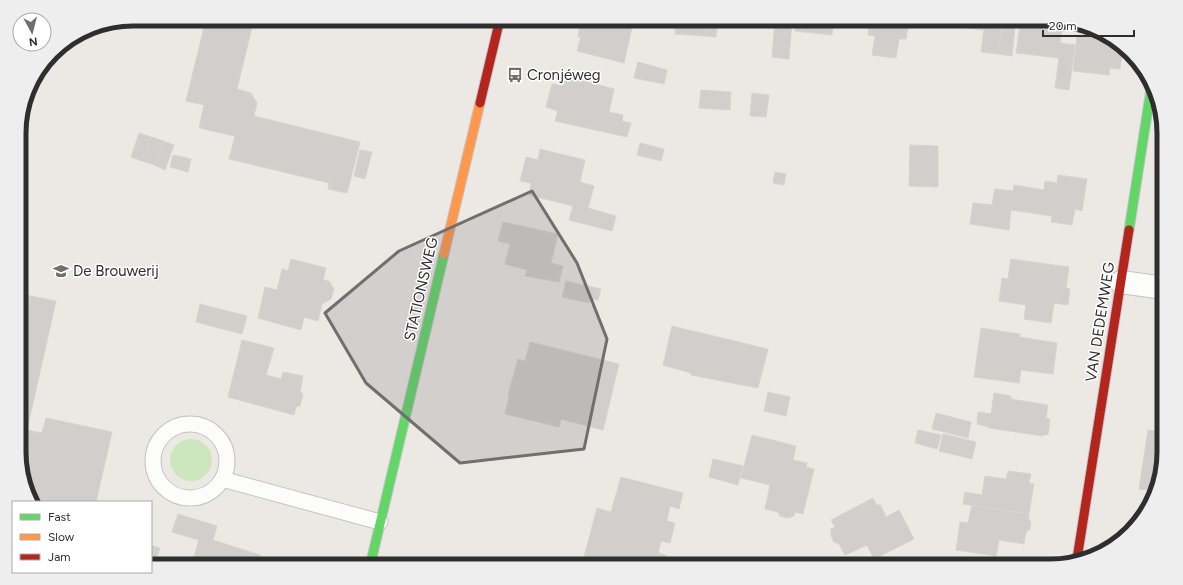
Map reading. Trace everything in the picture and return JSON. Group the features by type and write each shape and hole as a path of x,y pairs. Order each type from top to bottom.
{"street":[{"name":"STATIONSWEG","path":"372,559 498,26"},
{"name":"VAN DEDEMWEG","path":"1078,555 1150,95"},
{"path":"1121,282 1157,287"}],"lane":[{"path":"195,424 207,428 217,436 224,446 228,459 226,472 222,479 213,491 202,496 191,498 179,496 169,492 158,478 153,462 155,450 160,439 170,430 182,425 195,424"},
{"path":"222,479 380,522"}],"highlighted area":[{"path":"532,191 577,263 607,339 584,449 460,463 366,383 325,313 399,251"}],"green space":[{"path":"191,439 206,445 212,460 206,475 191,481 176,475 170,460 176,445"}],"building":[{"path":"204,26 252,26 237,89 251,93 257,103 254,116 360,142 347,193 328,189 329,183 229,159 235,136 199,128 204,105 186,101"},
{"path":"580,26 632,27 624,63 577,51 581,37 578,37"},
{"path":"676,26 705,26 704,36 675,34"},
{"path":"705,26 717,26 716,37 704,36"},
{"path":"775,26 792,26 789,59 772,57"},
{"path":"795,26 833,26 832,35 795,31"},
{"path":"869,26 908,26 906,39 899,39 896,58 872,55 875,36 868,35"},
{"path":"951,26 1002,26 998,54 981,52 984,30"},
{"path":"1002,26 1015,27 1012,56 998,54"},
{"path":"1020,26 1062,27 1060,43 1075,45 1069,90 1055,88 1059,58 1016,53"},
{"path":"1091,34 1098,37 1122,53 1120,69 1110,68 1109,75 1073,71 1077,35 1091,36"},
{"path":"638,62 667,70 664,84 634,78"},
{"path":"566,76 614,89 609,112 623,115 622,121 631,123 627,137 555,121 558,111 546,107 552,84 564,86"},
{"path":"701,90 731,92 730,110 699,108"},
{"path":"752,93 769,95 766,117 750,116"},
{"path":"139,133 151,137 142,161 131,157"},
{"path":"151,137 163,141 154,165 142,161"},
{"path":"163,141 174,145 165,170 154,165"},
{"path":"640,143 664,149 661,161 637,155"},
{"path":"910,145 938,146 938,187 909,186"},
{"path":"540,149 585,160 580,182 594,186 588,208 616,216 612,231 569,220 573,206 529,195 531,183 520,181 526,157 538,160"},
{"path":"360,150 372,152 365,179 354,176"},
{"path":"173,155 191,159 188,172 170,167"},
{"path":"775,172 786,174 784,185 773,183"},
{"path":"1058,175 1087,179 1082,211 1075,209 1072,225 1051,222 1052,216 1011,210 1009,230 970,224 973,203 992,205 995,189 1013,191 1014,185 1044,190 1045,181 1057,183"},
{"path":"503,222 558,234 551,263 563,266 559,282 525,276 527,270 505,264 510,244 498,241"},
{"path":"291,259 326,268 323,280 329,281 334,289 331,299 322,304 318,321 304,317 301,330 258,318 265,287 277,290 282,269 288,271"},
{"path":"1011,259 1069,267 1066,288 1070,289 1068,305 1054,303 1051,323 1024,319 1026,305 999,301 1002,278 1008,279"},
{"path":"566,281 601,289 598,300 590,299 589,303 562,297"},
{"path":"26,295 56,301 27,430 42,433 46,418 112,432 96,501 38,501 30,480 26,452"},
{"path":"200,304 247,316 242,334 196,322"},
{"path":"672,326 768,349 758,388 691,375 691,373 663,365"},
{"path":"981,328 1020,334 1020,337 1057,343 1053,374 1021,370 1019,383 974,377"},
{"path":"242,340 274,348 266,375 281,379 283,372 303,376 300,392 303,394 300,406 296,407 294,415 228,397"},
{"path":"530,342 619,364 603,430 561,419 559,427 505,414 508,395 518,359 525,361"},
{"path":"768,392 790,397 786,416 764,411"},
{"path":"994,393 1011,396 1011,399 1048,405 1046,418 1050,419 1048,435 1044,434 1043,436 989,428 977,424 978,412 991,414"},
{"path":"1157,403 1157,416 1155,416"},
{"path":"936,413 971,422 968,438 932,429"},
{"path":"918,430 941,435 937,449 915,443"},
{"path":"1148,430 1157,432 1157,459 1151,487 1150,490 1139,489"},
{"path":"943,434 976,442 972,459 939,451"},
{"path":"752,435 796,446 793,460 807,463 806,467 814,469 803,514 795,512 794,516 787,518 780,516 778,512 765,509 770,485 741,478"},
{"path":"713,459 743,466 738,485 709,477"},
{"path":"1008,471 1031,474 1029,483 1034,484 1029,514 963,504 965,492 982,495 985,476 1006,479"},
{"path":"621,477 683,493 679,509 670,506 667,521 675,523 670,543 661,541 658,553 666,555 669,559 591,559 584,557 597,508 611,512"},
{"path":"873,498 877,506 880,504 886,517 899,510 914,539 874,559 867,545 845,555 839,544 834,542 831,536 831,529 835,527 831,520"},
{"path":"972,505 1029,514 1028,518 1031,522 1030,529 1026,532 1024,544 999,540 996,556 956,550 960,522 968,523"},
{"path":"178,514 217,526 213,540 260,555 259,559 193,559 199,540 172,532"},
{"path":"152,545 160,548 156,559 152,559"}],"traffic: fast":[{"path":"1129,230 1150,95"},
{"path":"372,559 444,254"}],"traffic: slow":[{"path":"444,254 480,103"}],"traffic: jam":[{"path":"480,103 498,26"},
{"path":"1078,555 1129,230"}],"place":[{"name":"Cronjéweg","path":"515,75"},
{"name":"De Brouwerij","path":"61,271"}]}
